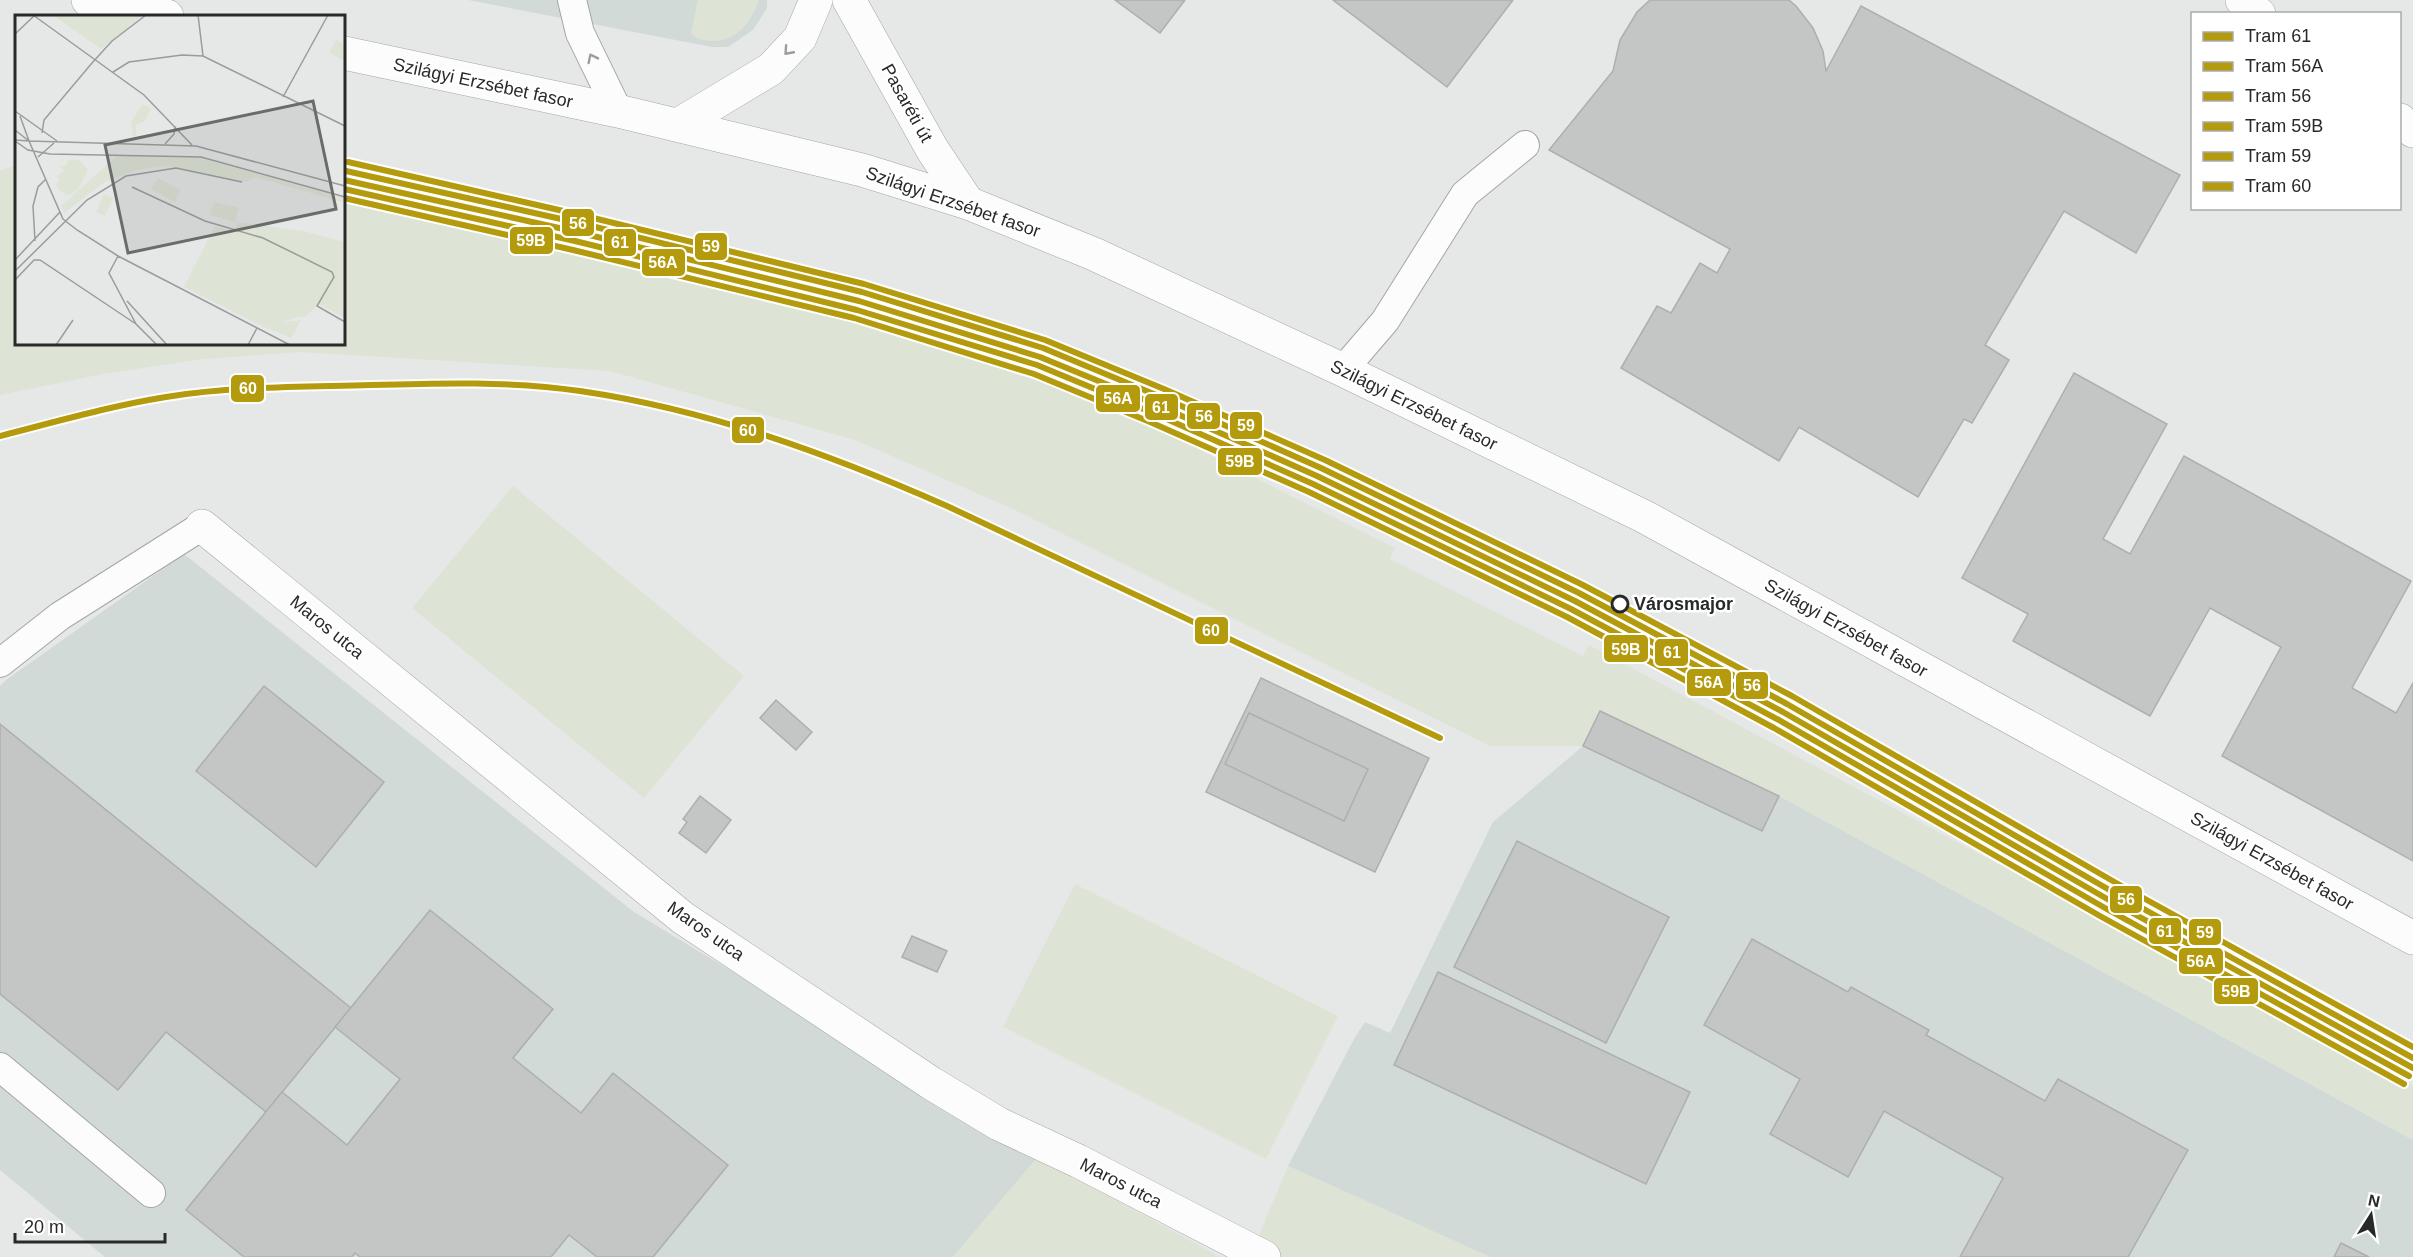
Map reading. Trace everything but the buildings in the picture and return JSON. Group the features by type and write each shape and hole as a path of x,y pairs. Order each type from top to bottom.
{"main road":[{"path":"88,0 162,15"},
{"path":"678,125 771,69 800,38 816,0"},
{"name":"Pasaréti út","path":"849,0 932,149 968,203"},
{"path":"2242,0 2257,12"},
{"name":"Szilágyi Erzsébet fasor","path":"345,53 618,111 862,170 968,203 1094,254 1344,370 1645,517 2413,938"},
{"path":"2401,121 2413,131"},
{"name":"Maros utca","path":"202,526 683,918 931,1083 999,1124 1078,1161 1264,1257"}],"lane":[{"path":"572,0 580,33 618,111"},
{"path":"1344,370 1385,321 1465,194 1525,145"},
{"path":"0,663 60,616 202,526"},
{"path":"0,1067 151,1193"}],"shaded area":[{"path":"468,0 767,0 767,8 753,30 728,47 712,47"},
{"path":"698,0 759,0 752,16 737,34 722,40 707,41 691,33"},
{"name":"Városmajor","path":"15,166 15,345 345,345 345,199 1027,363 1395,548 1390,559 1583,656 1589,645 2413,1086 2413,1140 1779,796 1600,711 1583,746 1490,746 1013,509 855,440 610,371 300,352 203,359 103,374 0,395 0,170"},
{"path":"513,486 744,676 644,798 412,608"},
{"path":"184,554 634,912 1038,1157 953,1257 105,1257 0,1170 0,686"},
{"path":"1583,746 1779,796 2413,1140 2413,1257 1490,1257 1288,1166 1365,1022 1390,1033 1493,822"},
{"path":"1075,884 1338,1016 1266,1159 1003,1027"},
{"path":"1038,1157 1220,1257 953,1257"},
{"path":"1288,1166 1490,1257 1250,1257"}],"tram line":[{"name":"59","path":"348,162 581,215 864,284 1045,340 1164,389 1325,460 1583,585 1792,696 2118,884 2413,1047"},
{"name":"56","path":"346,171 579,223 862,292 1043,348 1161,397 1321,468 1579,593 1787,704 2113,892 2413,1058"},
{"name":"61","path":"345,180 577,232 859,301 1040,357 1157,405 1317,476 1575,601 1783,712 2109,900 2413,1068"},
{"name":"56A","path":"345,189 575,241 857,310 1037,365 1153,413 1313,484 1571,609 1779,720 2105,908 2409,1076"},
{"name":"59B","path":"345,198 573,250 854,318 1034,374 1150,422 1309,492 1567,617 1774,728 2100,916 2404,1084"},
{"name":"60","path":"0,436 145,401 192,393 243,389 502,384 580,391 628,399 768,436 903,487 1440,738"}],"place":[{"name":"Városmajor","path":"1620,604"}]}
